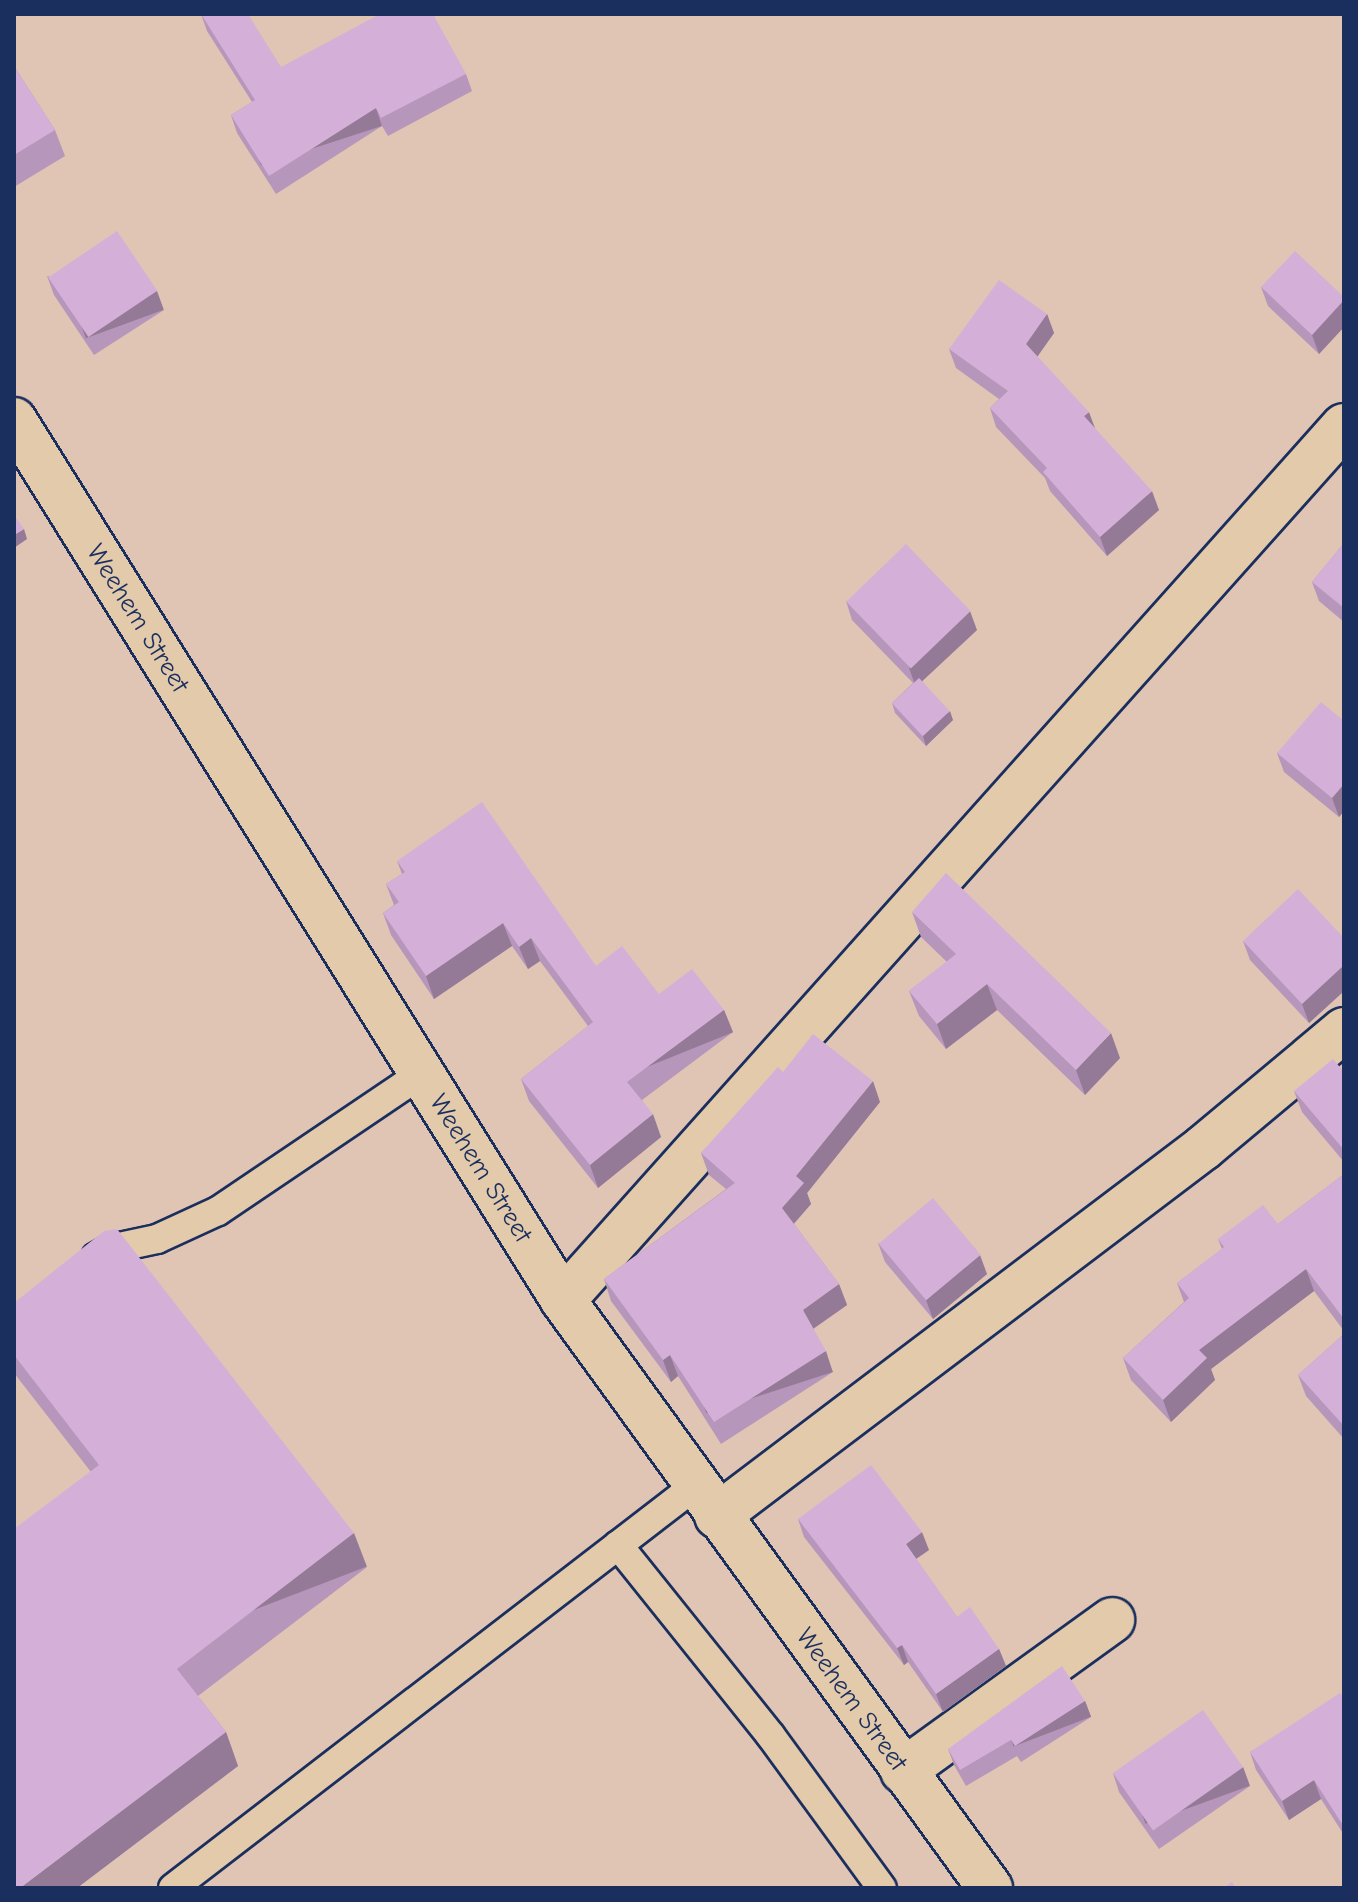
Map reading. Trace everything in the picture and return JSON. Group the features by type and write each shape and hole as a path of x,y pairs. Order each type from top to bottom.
{"street":[{"name":"Weehem Street","path":"14,420 563,1300 990,1888"},
{"path":"563,1300 1344,426"},
{"path":"706,1501 1203,1148 1344,1030"},
{"path":"903,1771 1112,1620"}],"lane":[{"path":"78,1271 110,1249 157,1239 218,1211 420,1075"},
{"path":"173,1888 618,1545 706,1501"},
{"path":"618,1545 771,1736 882,1888"}],"building":[{"path":"201,14 248,14 281,67 380,14 433,14 466,74 381,118 376,108 269,176 231,115 255,100"},
{"path":"14,66 55,130 14,155"},
{"path":"117,231 157,291 88,337 48,277"},
{"path":"1295,251 1344,297 1312,335 1261,287"},
{"path":"999,280 1047,314 1026,344 1089,412 1084,416 1152,491 1100,537 1043,472 1047,468 990,408 1008,391 949,349"},
{"path":"14,515 24,529 14,535"},
{"path":"1344,543 1344,608 1312,582"},
{"path":"906,544 971,611 911,669 846,602"},
{"path":"919,678 950,711 923,736 892,703"},
{"path":"1321,702 1344,721 1344,784 1332,798 1277,753"},
{"path":"482,802 596,966 622,946 659,994 692,969 724,1010 627,1082 653,1114 590,1165 521,1079 593,1022 531,938 519,947 503,923 426,976 383,913 399,902 386,884 405,872 397,861"},
{"path":"946,873 1111,1033 1076,1070 987,984 937,1024 909,991 956,954 912,912"},
{"path":"1298,889 1344,938 1344,965 1302,1004 1243,941"},
{"path":"813,1034 873,1081 796,1176 804,1183 782,1208 839,1284 803,1310 826,1351 714,1422 670,1355 663,1360 604,1279 735,1183 701,1153 778,1067 783,1072"},
{"path":"1333,1059 1344,1072 1344,1150 1294,1091"},
{"path":"1344,1174 1344,1319 1306,1269 1199,1350 1207,1358 1163,1400 1123,1358 1189,1298 1177,1283 1224,1247 1218,1239 1263,1205 1278,1224"},
{"path":"933,1198 981,1255 926,1300 879,1244"},
{"path":"117,1229 354,1533 177,1669 226,1732 20,1888 14,1888 14,1529 99,1465 14,1355 14,1303 104,1231"},
{"path":"1344,1334 1344,1426 1298,1375"},
{"path":"871,1465 922,1532 906,1544 957,1617 970,1607 999,1649 936,1694 902,1645 897,1648 798,1519"},
{"path":"1062,1666 1085,1701 1015,1746 1011,1740 960,1770 948,1749"},
{"path":"1340,1693 1344,1698 1344,1827 1314,1780 1282,1801 1250,1752"},
{"path":"1203,1710 1243,1767 1153,1830 1113,1773"}]}
